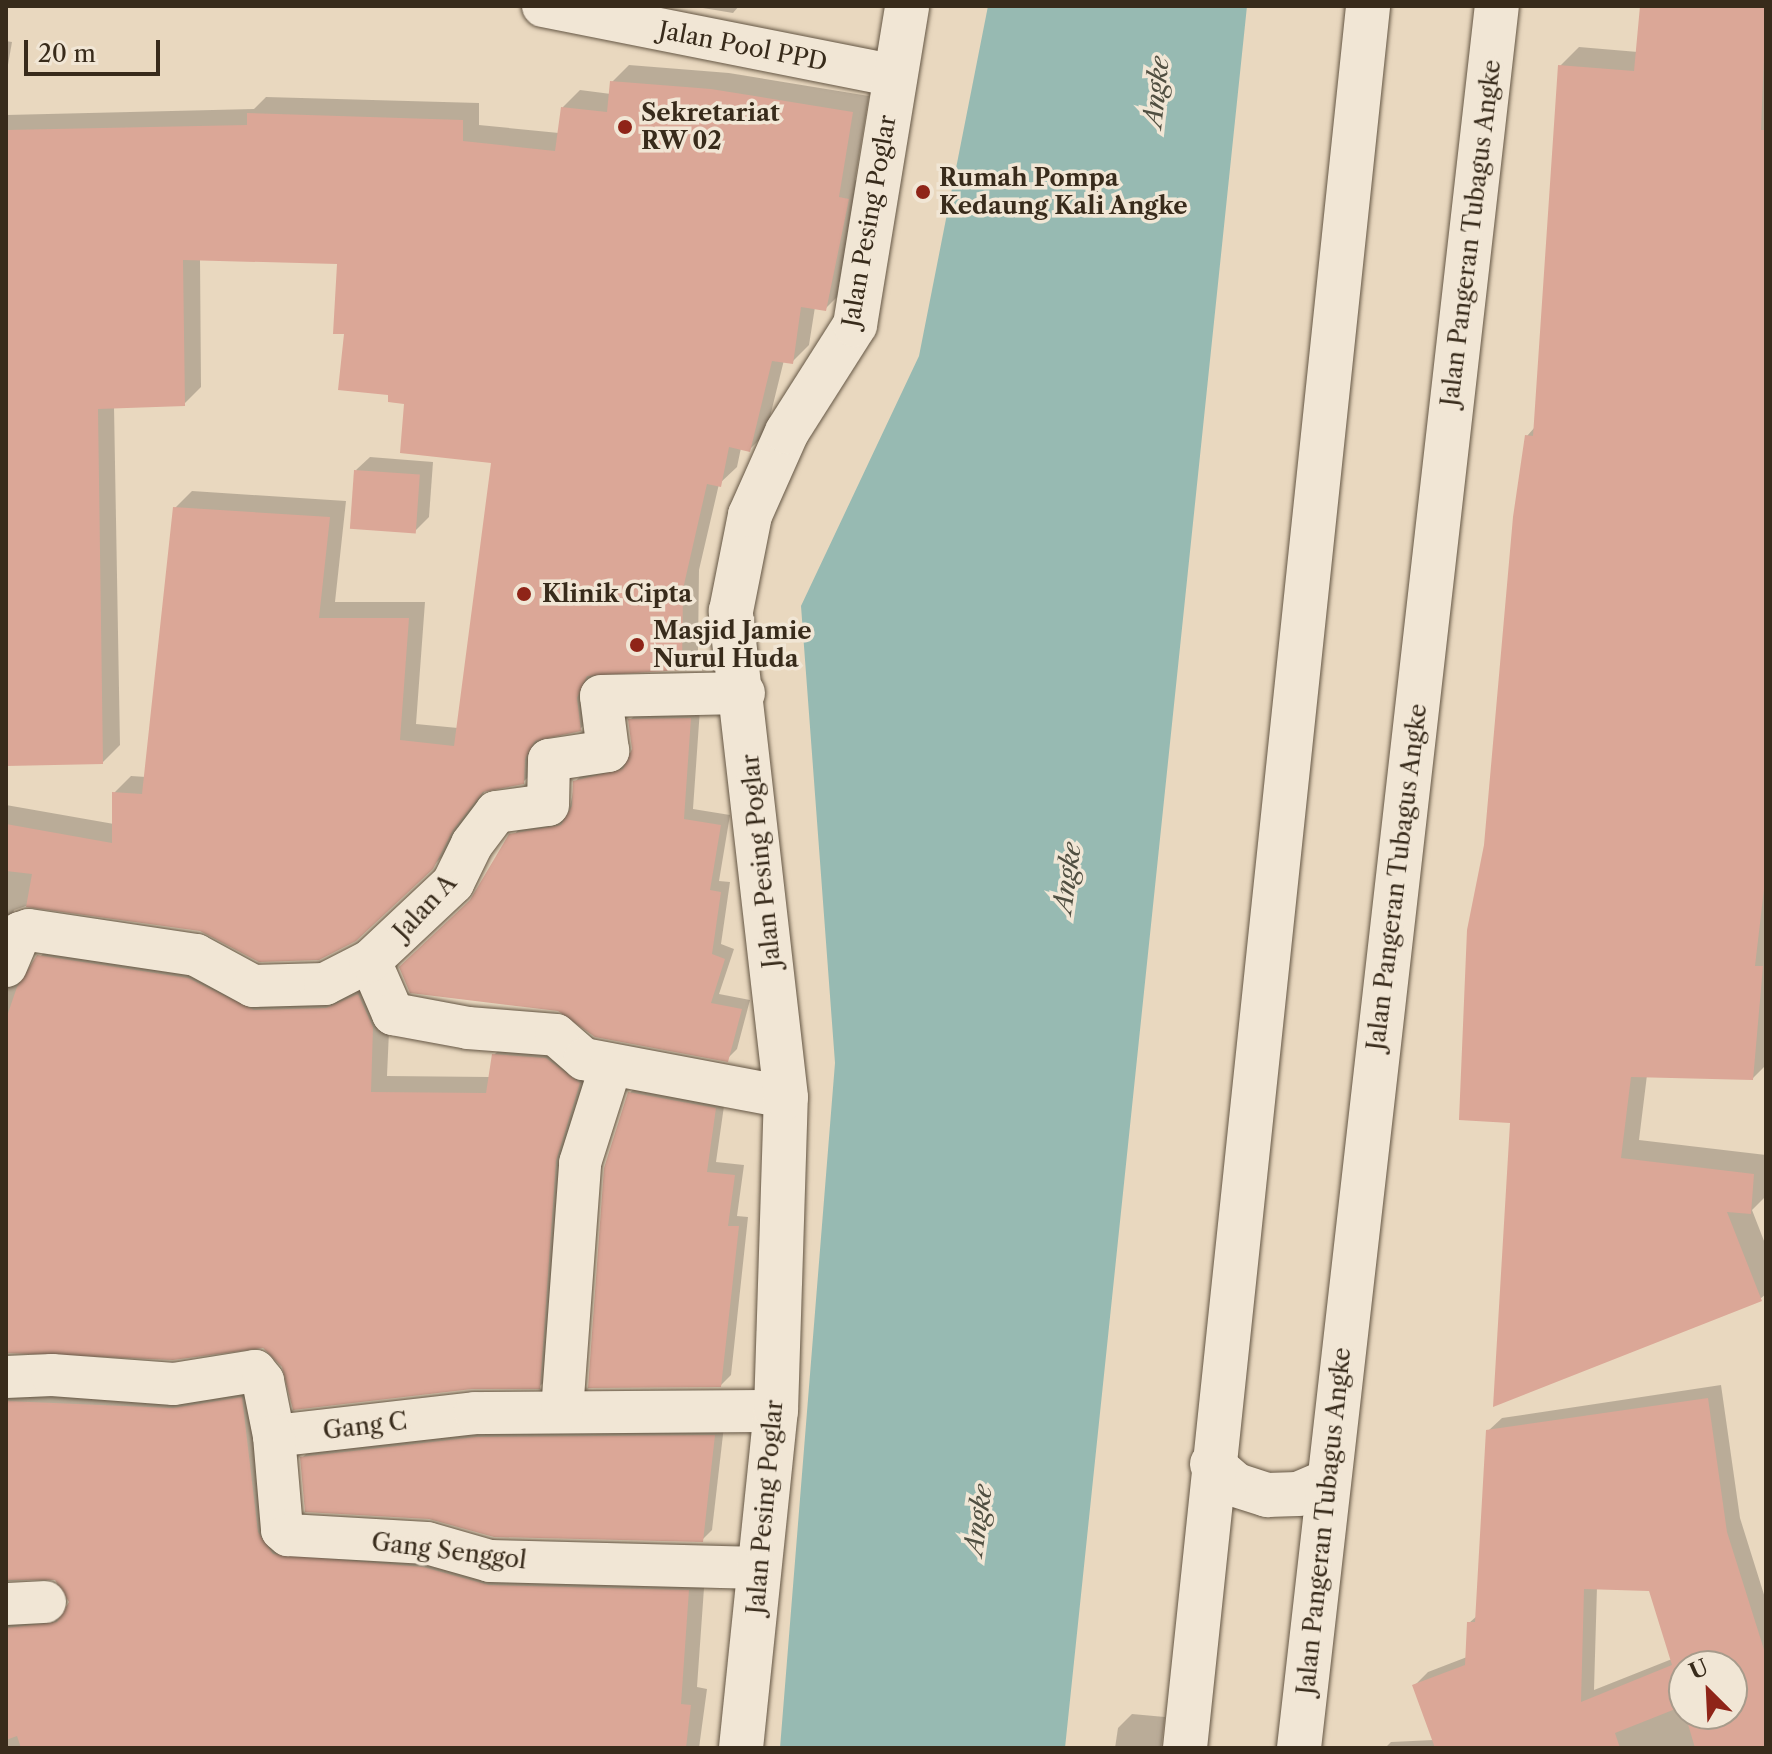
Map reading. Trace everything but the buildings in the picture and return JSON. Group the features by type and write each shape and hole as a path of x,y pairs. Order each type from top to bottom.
{"main road":[{"name":"Jalan Pesing Poglar","path":"741,1748 776,1411 786,1097 744,693 731,611 750,515 787,432 855,325 907,6"},
{"path":"1185,1748 1212,1464 1368,6"},
{"name":"Jalan Pangeran Tubagus Angke","path":"1299,1748 1497,6"},
{"path":"1212,1464 1236,1485 1267,1495 1298,1494 1328,1481"}],"street":[{"name":"Jalan Pool PPD","path":"543,6 895,76"},
{"name":"Jalan A","path":"6,966 20,933 29,930 196,955 253,986 325,984 370,961 453,883 492,815 548,805 549,760 608,751 601,696 744,693"},
{"path":"370,961 393,1014 556,1035 578,1056 611,1065 786,1097"},
{"path":"562,1411 580,1163 611,1065"},
{"path":"6,1377 52,1375 174,1384 255,1371 263,1381 274,1436"},
{"name":"Gang C","path":"274,1436 475,1413 776,1411"},
{"name":"Gang Senggol","path":"274,1436 282,1530 288,1535 427,1543 490,1561 760,1568"}],"water":[{"name":"Angke","path":"988,6 1247,6 1065,1748 780,1748 835,1063 801,606 919,356"}],"place":[{"name":"Sekretariat RW 02","path":"625,127"},
{"name":"Rumah Pompa Kedaung Kali Angke","path":"923,192"},
{"name":"Klinik Cipta","path":"524,594"},
{"name":"Masjid Jamie Nurul Huda","path":"637,645"}]}
